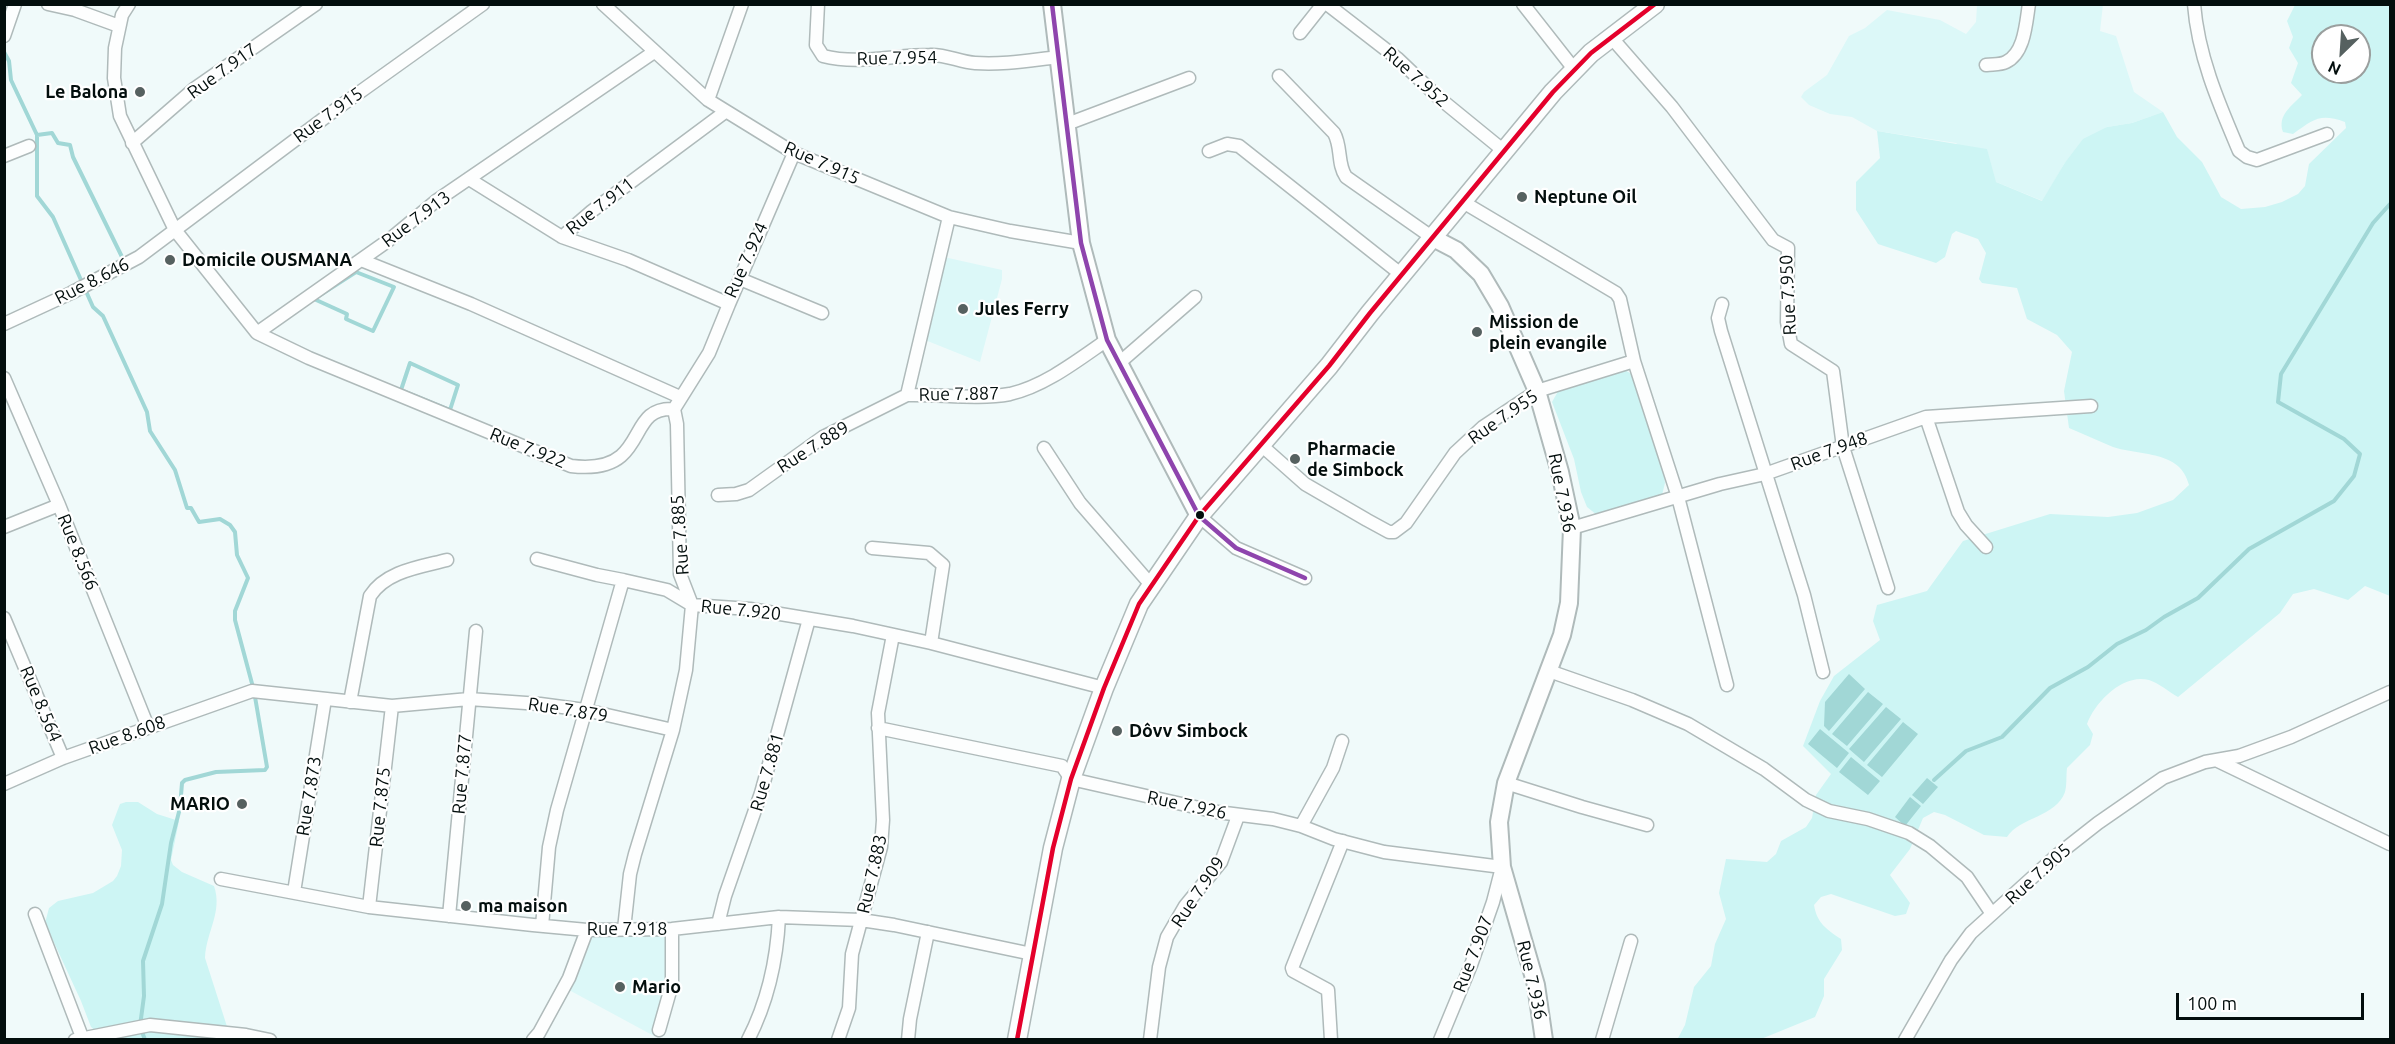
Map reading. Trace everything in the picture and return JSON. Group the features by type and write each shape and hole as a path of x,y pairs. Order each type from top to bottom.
{"main road":[{"path":"1017,1040 1053,848 1071,778 1125,634 1152,586 1199,516 1322,375 1504,151 1574,69 1611,37 1655,4"}],"street":[{"path":"4,36 15,4"},
{"path":"48,4 75,10 119,26"},
{"path":"129,4 122,15 115,48 114,78 120,116 175,230 257,333"},
{"name":"Rue 7.917","path":"132,142 194,89 316,4"},
{"name":"Rue 7.915","path":"175,230 339,107 483,4"},
{"name":"Rue 7.915","path":"603,4 708,99 725,112 794,153 949,217 1010,231 1081,243"},
{"path":"708,99 742,4"},
{"name":"Rue 7.954","path":"818,4 816,45 823,56 879,59 932,54 974,63 999,64 1059,57"},
{"path":"1052,4 1081,243 1107,340 1199,516 1236,548 1305,578"},
{"path":"1300,33 1325,4"},
{"name":"Rue 7.952","path":"1325,4 1398,59 1439,98 1504,151"},
{"path":"1523,4 1574,69"},
{"path":"1986,65 2004,63 2014,57 2025,29 2029,4"},
{"path":"2194,4 2196,27 2211,84 2239,151 2257,160 2327,134"},
{"name":"Rue 7.950","path":"1611,37 1672,107 1773,240 1788,248 1787,322 1791,344 1833,371 1843,447 1888,588"},
{"name":"Rue 7.913","path":"257,333 361,260 436,201 654,52"},
{"name":"Rue 7.936","path":"1279,76 1338,139 1342,172 1346,177 1433,238 1456,250 1481,274 1500,306 1537,391 1560,472 1572,528 1569,603 1562,635 1527,722 1506,783 1499,822 1502,867 1536,985 1544,1040"},
{"path":"1067,124 1189,78"},
{"name":"Rue 7.911","path":"469,179 562,237 592,211 725,112"},
{"path":"1209,151 1227,144 1239,146 1402,275"},
{"path":"4,156 29,146"},
{"name":"Rue 7.924","path":"562,237 628,260 729,304 794,153"},
{"path":"1463,202 1616,293 1620,300 1634,362 1678,497 1727,685"},
{"name":"Rue 7.887","path":"949,217 908,395 967,396 1010,393 1049,378 1107,340"},
{"name":"Rue 8.646","path":"4,324 132,262 175,230"},
{"path":"361,260 492,313 680,397"},
{"path":"740,279 822,313"},
{"path":"1118,364 1195,297"},
{"path":"674,409 709,353 729,304"},
{"path":"1722,304 1718,318 1721,331 1804,595 1823,672"},
{"name":"Rue 7.922","path":"257,333 349,375 571,466 590,467 611,463 622,455 652,413 663,408 674,409"},
{"name":"Rue 7.955","path":"1261,445 1305,484 1374,524 1389,532 1394,532 1406,523 1455,453 1483,427 1537,391 1634,362"},
{"name":"Rue 8.566","path":"4,378 58,504 148,727"},
{"name":"Rue 7.889","path":"718,495 736,494 748,490 823,437 908,395"},
{"name":"Rue 7.948","path":"1572,528 1765,474 1926,417 2091,406"},
{"name":"Rue 7.885","path":"673,730 686,670 692,605 680,574 677,424 674,409"},
{"path":"1926,417 1959,512 1966,525 1986,547"},
{"path":"1044,448 1080,503 1152,586"},
{"path":"4,527 58,504"},
{"path":"872,548 929,553 942,565 931,643"},
{"name":"Rue 7.920","path":"537,559 667,590 692,605 750,609 893,635 1104,688"},
{"path":"350,702 370,596 375,588 398,573 447,560"},
{"path":"542,926 549,847 557,810 623,580"},
{"name":"Rue 8.564","path":"4,618 63,758"},
{"name":"Rue 7.881","path":"718,924 725,896 761,793 809,619"},
{"name":"Rue 7.877","path":"448,916 476,631"},
{"name":"Rue 7.883","path":"838,1040 849,1008 852,954 883,837 878,728 880,697 893,635"},
{"path":"1548,672 1632,700 1688,724 1764,769 1806,801 1829,811 1868,819 1909,833 1930,846 1967,877 1992,914"},
{"name":"Rue 8.608","path":"4,784 63,758 255,692"},
{"name":"Rue 7.879","path":"255,692 392,706 469,699 540,704 585,710 673,730"},
{"name":"Rue 7.905","path":"1905,1040 1965,940 2073,843 2163,778 2205,762 2218,762 2291,737 2391,692"},
{"name":"Rue 7.873","path":"294,892 325,699"},
{"name":"Rue 7.875","path":"369,907 392,706"},
{"name":"Rue 7.926","path":"878,728 1062,766 1071,778 1238,816 1254,815 1302,826 1343,841 1384,852 1502,867"},
{"path":"624,929 630,874 673,730"},
{"path":"1302,826 1333,768 1342,741"},
{"path":"2218,762 2391,844"},
{"path":"1506,783 1647,825"},
{"name":"Rue 7.909","path":"1150,1040 1159,967 1167,937 1185,906 1221,862 1238,816"},
{"path":"1331,1040 1328,990 1293,971 1292,968 1343,841"},
{"name":"Rue 7.907","path":"1440,1040 1471,965 1502,867"},
{"name":"Rue 7.918","path":"221,879 369,907 587,930 672,929 779,917 861,920 1032,954"},
{"path":"35,914 78,1038 150,1025 246,1035 270,1040"},
{"path":"748,1040 764,1003 776,957 779,917"},
{"path":"659,1030 672,984 672,929"},
{"path":"533,1040 565,986 587,930"},
{"path":"908,1040 910,1019 928,932"},
{"path":"1602,1040 1631,941"}],"shaded area":[{"path":"2103,4 2100,31 2116,36 2134,92 2163,112 2132,123 2107,127 2064,164 2043,201 1996,182 1956,143 1877,131 1852,117 1830,114 1809,105 1801,97 1804,92 1827,75 1849,36 1865,28 1887,10 1940,20 1966,34 1976,22 1977,5"},
{"path":"2295,5 2390,5 2390,596 2365,586 2348,600 2314,589 2293,594 2280,613 2178,697 2149,680 2139,679 2120,685 2103,699 2091,716 2087,724 2093,734 2090,745 2067,768 2065,792 2054,807 2020,825 2007,837 1984,835 1945,815 1934,812 1923,818 1910,849 1890,875 1910,903 1906,914 1895,916 1831,894 1821,897 1814,905 1817,916 1827,929 1841,939 1842,950 1824,979 1824,996 1815,1017 1761,1039 1677,1040 1685,1025 1694,987 1711,966 1715,944 1726,919 1719,893 1726,859 1767,862 1776,854 1781,841 1806,827 1812,818 1816,795 1831,774 1803,746 1820,701 1834,676 1880,640 1873,621 1877,605 1927,591 1963,541 2050,514 2108,517 2137,513 2173,500 2189,485 2185,474 2169,460 2113,447 2069,428 2064,391 2072,352 2057,335 2027,319 2017,288 1982,283 1979,279 1986,253 1978,239 1956,231 1952,234 1945,257 1936,263 1878,244 1856,210 1856,182 1880,158 1877,131 1987,149 1996,182 2042,201 2064,164 2083,139 2107,127 2132,123 2163,112 2177,137 2202,162 2221,197 2241,209 2265,207 2298,194 2305,186 2309,164 2346,128 2345,122 2323,118 2312,121 2293,134 2283,132 2284,116 2302,95 2291,83 2298,63 2289,48 2293,37 2287,21"},
{"name":"Jules Ferry","path":"944,257 1002,270 1002,279 980,362 925,340"},
{"path":"1618,366 1635,376 1663,468 1665,483 1662,495 1597,515 1587,507 1581,492 1574,459 1552,402 1561,386"},
{"path":"1849,674 1865,689 1829,731 1824,726 1825,702"},
{"path":"1868,692 1883,704 1847,746 1832,734"},
{"path":"1886,707 1901,719 1864,762 1849,749"},
{"path":"1903,722 1918,734 1882,777 1867,765"},
{"path":"1820,729 1849,753 1837,768 1808,744"},
{"path":"1851,757 1880,781 1868,795 1839,772"},
{"path":"1927,778 1938,787 1923,804 1912,795"},
{"path":"1910,797 1921,806 1905,826 1895,817"},
{"path":"138,802 157,814 179,821 171,860 173,865 182,872 214,886 217,905 205,958 231,1039 106,1039 91,1027 45,923 49,908 58,901 93,893 117,876 121,866 122,850 112,825 120,804"},
{"name":"Mario","path":"666,934 670,984 654,1036 569,990 583,962 592,935"}],"waterway":[{"path":"4,52 9,61 11,80 37,135 37,196 53,217 93,307 103,316 147,412 150,431 175,470 187,508 191,508 199,522 220,519 230,525 235,532 237,555 248,578 235,611 235,620 254,691 267,767 265,770 216,772 185,780 182,783 180,808 171,843 162,904 143,961 144,996 140,1026 145,1040"},
{"path":"37,135 52,133 58,143 70,145 73,157 124,261"},
{"path":"1934,780 1966,751 2002,737 2050,688 2088,667 2117,644 2146,630 2198,598 2249,549 2334,501 2354,476 2360,454 2344,439 2278,402 2281,374 2373,223 2390,204"},
{"path":"356,272 394,287 373,331 346,319 347,314 314,299 356,272"},
{"path":"410,363 458,385 450,410 401,390 410,363"}],"transit line":[{"path":"1052,4 1081,243 1107,340 1199,516 1236,548 1305,578"},
{"path":"1017,1040 1053,848 1071,779 1104,688 1139,604 1199,516 1329,366 1370,313 1553,92 1591,53 1655,4"}],"place":[{"name":"Le Balona","path":"140,92"},
{"name":"Neptune Oil","path":"1522,197"},
{"name":"Domicile OUSMANA","path":"170,260"},
{"name":"Jules Ferry","path":"963,309"},
{"name":"Mission de plein evangile","path":"1477,332"},
{"name":"Pharmacie de Simbock","path":"1295,459"},
{"name":"Dôvv Simbock","path":"1117,731"},
{"name":"MARIO","path":"242,804"},
{"name":"ma maison","path":"466,906"},
{"name":"Mario","path":"620,987"}]}
